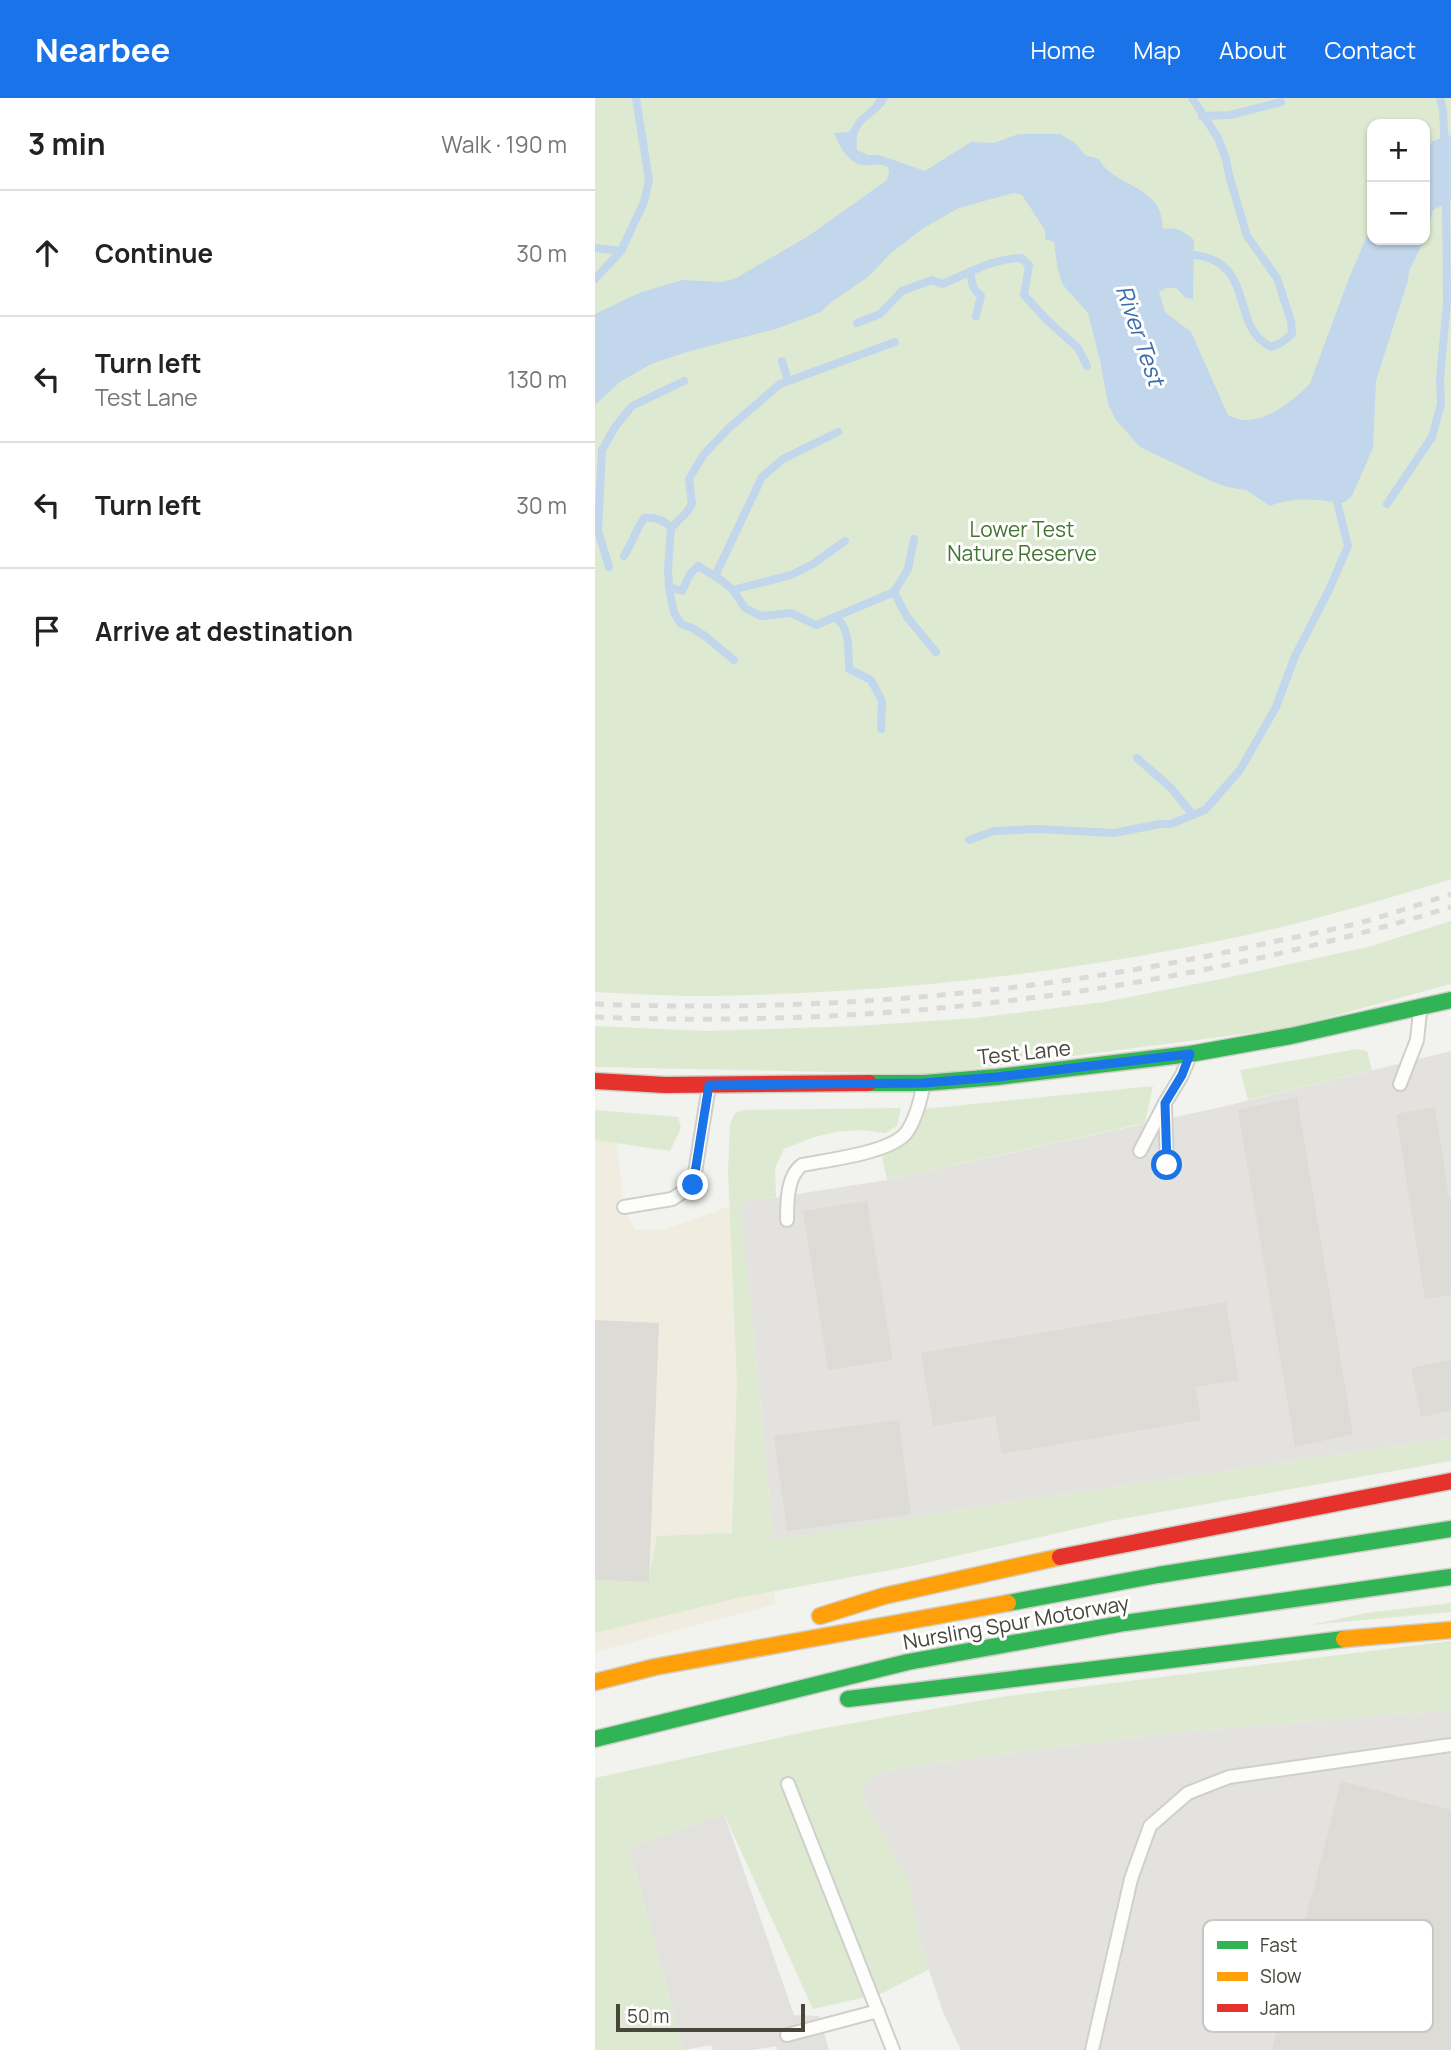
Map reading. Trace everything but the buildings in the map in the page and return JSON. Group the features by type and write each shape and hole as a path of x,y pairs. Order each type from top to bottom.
{"main road":[{"name":"Test Lane","path":"595,1081 665,1085 923,1083 997,1077 1190,1054 1451,1000"},
{"path":"807,1620 884,1596 1080,1552 1451,1481"},
{"name":"Nursling Spur Motorway","path":"595,1682 655,1667 1158,1575 1451,1529"},
{"name":"Nursling Spur Motorway","path":"595,1739 908,1662 1125,1623 1451,1577"},
{"path":"655,1667 782,1628"},
{"path":"837,1700 1341,1639 1451,1630"},
{"path":"660,1722 796,1705"}],"lane":[{"path":"1400,1084 1417,1040 1420,1008"},
{"path":"1140,1151 1182,1075 1190,1054"},
{"path":"787,1220 790,1183 794,1171 802,1165 891,1145 906,1133 920,1101 923,1083"},
{"path":"624,1207 673,1199 693,1185 709,1085"},
{"path":"1165,1103 1167,1165"},
{"path":"1092,2050 1131,1879 1150,1826 1188,1793 1229,1777 1451,1745"},
{"path":"788,1784 893,2050"},
{"path":"787,2035 878,2011"}],"shaded area":[{"path":"1451,1051 1451,1438 938,1513 773,1541 739,1203 887,1180 1226,1106"},
{"path":"595,1121 615,1123 624,1210 635,1230 664,1230 739,1203 773,1541 775,1604 595,1652"},
{"path":"1451,1710 1451,2050 961,2050 943,2012 921,1946 907,1880 864,1800 866,1781 891,1769 1169,1733"},
{"path":"724,1814 794,2015 819,2016 829,2050 777,2050 776,2046 753,2050 713,2050 711,2045 684,2050 629,1848"}],"green space":[{"name":"Lower Test Nature Reserve","path":"595,98 1451,98 1451,879 1247,935 1044,971 838,991 692,996 595,992"},
{"path":"1451,921 1451,984 1289,1028 934,1074 595,1067 595,1026 706,1031 857,1026 975,1018 1104,1002 1221,979 1368,947"},
{"path":"1357,1049 1367,1051 1372,1070 1248,1100 1240,1070"},
{"path":"1153,1086 1145,1123 887,1180 882,1157 909,1139 923,1109"},
{"path":"901,1108 897,1126 885,1133 862,1130 836,1132 784,1149 775,1168 776,1197 740,1203 773,1540 938,1513 1451,1438 1451,1461 1115,1520 912,1566 742,1597 595,1633 595,1580 648,1582 657,1536 732,1533 737,1382 728,1171 730,1124 735,1113 744,1110"},
{"path":"595,1110 678,1117 681,1128 670,1151 595,1140"},
{"path":"1451,1603 1451,1612 1310,1625 1366,1613"},
{"path":"1451,1641 1451,1710 1169,1733 891,1769 874,1776 867,1782 864,1800 908,1880 921,1946 929,1969 883,1993 813,2009 724,1814 629,1848 684,2050 595,2050 595,1778 814,1730 1000,1697"}],"water":[{"name":"River Test","path":"877,98 888,98 859,131 857,150 868,155 879,155 925,171 971,142 994,143 1019,134 1060,134 1075,143 1085,155 1099,159 1113,174 1148,196 1160,212 1163,229 1180,230 1194,240 1193,299 1186,298 1176,288 1166,288 1159,292 1165,312 1191,332 1228,415 1238,419 1254,419 1272,413 1310,384 1367,236 1367,245 1422,245 1409,271 1376,381 1373,448 1352,496 1343,503 1297,500 1270,506 1246,490 1211,481 1140,447 1116,420 1108,404 1088,313 1063,285 1054,242 1045,239 1045,230 1022,195 1013,193 959,208 922,229 891,253 868,277 821,312 776,329 651,364 620,382 595,405 595,314 639,293 682,280 722,282 736,278 807,237 887,180 888,167 854,162 842,149 834,133 849,132 858,118"},
{"path":"1451,135 1451,201 1433,210 1430,221 1430,145 1433,141"}],"waterway":[{"path":"595,279 621,251 644,202 649,180 636,98"},
{"path":"1192,98 1218,138 1247,236 1277,278 1291,321 1292,334 1271,347 1258,338 1250,325 1235,282 1227,270 1214,260 1195,255"},
{"path":"1440,98 1445,147"},
{"path":"1202,116 1230,115 1281,102"},
{"path":"1387,504 1432,437 1441,404 1440,379 1447,302 1446,195"},
{"path":"595,248 621,251"},
{"path":"857,323 880,314 902,291 932,280 942,284 990,264 1021,258 1029,265 1024,295 1078,348 1087,366"},
{"path":"971,271 973,285 981,296 976,316"},
{"path":"671,528 692,504 689,479 704,454 730,427 780,384 895,342"},
{"path":"782,361 788,381"},
{"path":"609,567 598,531 602,450 615,427 632,406 684,381"},
{"path":"715,576 762,477 783,459 838,432"},
{"path":"969,840 994,831 1037,829 1114,833 1171,824 1205,810 1240,770 1276,707 1295,656 1348,546 1337,502"},
{"path":"624,556 644,518 659,520 671,528 669,587 682,591 690,574 698,566 733,590 745,608 761,616 791,613 816,625 894,592 908,569 914,539"},
{"path":"733,590 791,575 813,564 845,541"},
{"path":"669,587 674,613 681,624 705,636 734,660"},
{"path":"894,592 907,617 936,652"},
{"path":"835,617 844,627 846,634 849,669 871,680 882,701 881,729"},
{"path":"1137,758 1171,788 1193,815"}],"railway":[{"path":"595,1004 680,1006 851,1002 1021,986 1189,960 1321,932 1370,920 1451,894"},
{"path":"595,1017 811,1017 919,1010 1027,998 1242,962 1348,937 1451,907"}],"traffic: fast":[{"path":"869,1083 924,1083 997,1077 1190,1054 1291,1036 1451,1000"},
{"path":"1008,1603 1158,1575 1451,1529"},
{"path":"595,1739 908,1662 1125,1623 1451,1577"},
{"path":"848,1699 1344,1639"}],"traffic: slow":[{"path":"820,1616 884,1596 1060,1557"},
{"path":"595,1682 655,1667 1008,1603"},
{"path":"1344,1639 1451,1630"}],"traffic: jam":[{"path":"595,1081 665,1085 869,1083"},
{"path":"1060,1557 1451,1481"}],"route":[{"path":"693,1185 709,1085 923,1083 1190,1054 1182,1075 1165,1103 1167,1165"}]}
